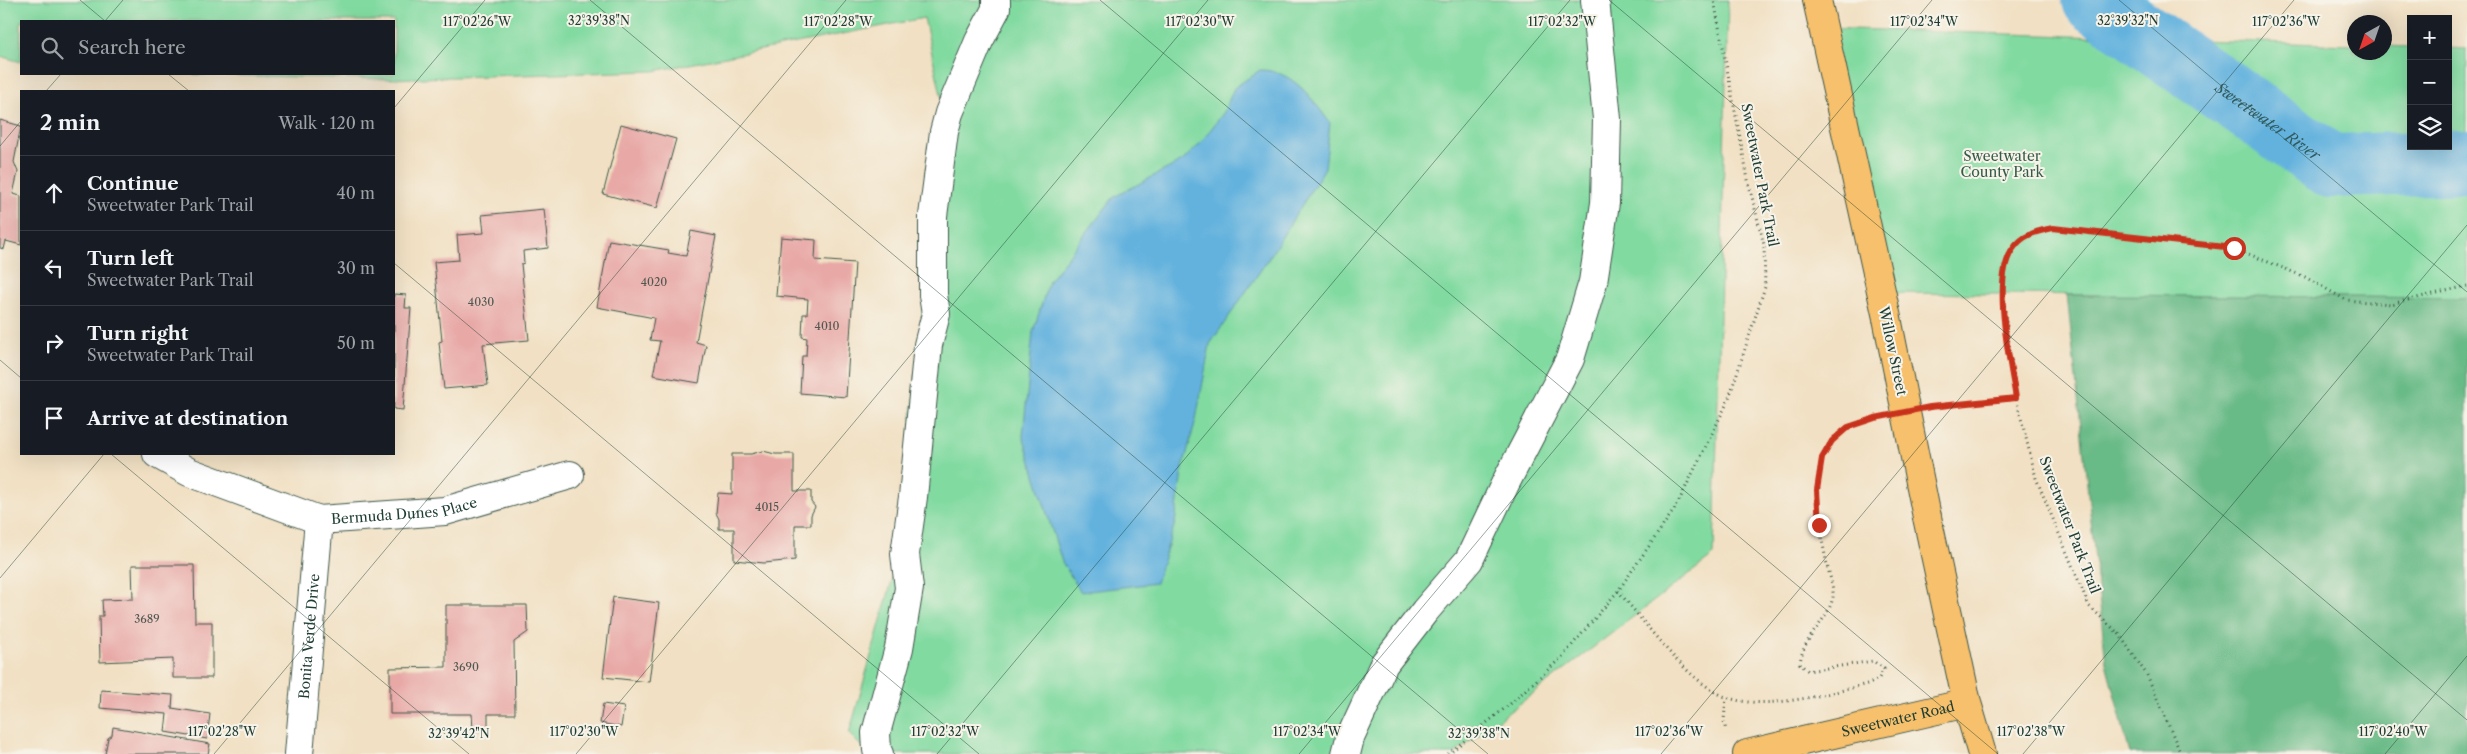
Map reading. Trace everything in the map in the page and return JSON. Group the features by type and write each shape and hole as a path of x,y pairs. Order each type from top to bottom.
{"main road":[{"name":"Willow Street","path":"1817,0 1887,318 1967,703"},
{"name":"Sweetwater Road","path":"1738,746 1967,703 1982,754"}],"street":[{"path":"879,754 876,734 899,648 909,588 905,554 914,498 928,346 936,314 933,295 932,216 944,132 949,113 979,41 996,9 996,0"},
{"path":"1346,754 1350,738 1384,664 1425,611 1469,560 1506,482 1570,359 1593,282 1605,203 1607,119 1595,0"},
{"name":"Bermuda Dunes Place","path":"159,455 189,472 319,520 445,511 570,475"},
{"name":"Bonita Verde Drive","path":"299,754 319,520"}],"path":[{"name":"Sweetwater Park Trail","path":"1448,754 1510,704 1562,658 1618,591 1676,507 1728,401 1765,287 1764,245 1749,185 1714,0"},
{"name":"Sweetwater Park Trail","path":"2181,754 2147,675 2120,634 2089,606 2036,478 2016,398 2002,289 2006,265 2012,249 2035,231 2053,228 2234,248 2305,278 2346,300 2391,304 2467,286"},
{"path":"1930,407 2016,398"},
{"path":"1618,591 1678,661 1704,684 1726,697 1748,702 1788,700 1816,696 1871,683 1878,678 1884,669 1873,661 1808,671 1800,664 1801,653 1812,632 1830,609 1833,594 1819,525 1817,490 1822,458 1832,441 1848,427 1875,418"},
{"path":"1726,697 1724,721 1738,746"}],"green space":[{"path":"0,0 1728,0 1714,555 1454,754 869,754 849,734 897,563 944,108 924,18 654,71 387,79 215,75 395,75 395,20 20,20 20,62 0,56"},
{"name":"Sweetwater County Park","path":"1820,28 2347,45 2347,60 2392,60 2392,46 2407,47 2407,150 2452,150 2452,48 2467,49 2467,298 1880,293"},
{"path":"2067,295 2467,298 2467,754 2130,754 2106,663"}],"water":[{"path":"1260,70 1272,71 1292,80 1309,96 1330,123 1325,168 1267,261 1210,344 1196,419 1182,471 1175,523 1156,583 1081,592 1062,562 1023,436 1033,332 1049,281 1114,197 1182,161 1198,146 1224,112 1234,88"}],"building":[{"path":"0,120 20,126 14,162 18,172 13,194 20,196 20,245 6,241 4,249 0,248"},
{"path":"621,124 676,139 657,208 603,194"},
{"path":"544,209 548,248 523,251 524,263 521,264 529,340 483,344 488,385 444,389 439,342 442,341 434,262 459,260 457,235 484,233 482,215"},
{"path":"691,231 716,236 696,342 706,345 699,383 653,375 660,341 650,340 654,318 597,307 609,240 669,250 668,253 686,256"},
{"path":"781,237 816,240 815,260 855,263 846,397 800,393 802,356 806,356 807,338 802,337 803,314 807,314 808,299 776,296"},
{"path":"395,294 406,295 405,308 411,308 403,410 395,409"},
{"path":"763,451 775,454 794,454 794,491 811,491 811,502 815,507 811,515 811,525 795,525 795,560 764,563 734,560 734,529 719,529 719,519 716,513 718,493 732,494 732,454 751,454"},
{"path":"132,565 194,565 195,622 212,622 212,678 173,678 173,659 100,662 99,616 103,616 102,600 133,599"},
{"path":"613,597 659,603 649,682 603,677"},
{"path":"446,605 527,605 528,632 514,642 515,714 488,714 488,730 473,730 472,714 390,714 390,668 446,667"},
{"path":"101,690 173,695 172,708 210,714 207,739 165,732 167,714 100,708"},
{"path":"603,704 624,707 621,727 600,723"},
{"path":"113,727 210,744 208,754 105,754 108,738 112,735"}],"waterway":[{"name":"Sweetwater River","path":"2094,0 2331,166 2467,162"}],"route":[{"path":"1819,525 1817,490 1822,458 1832,441 1848,427 1875,418 1930,407 2016,398 2002,289 2006,265 2012,249 2023,238 2035,231 2053,228 2234,248"}]}
